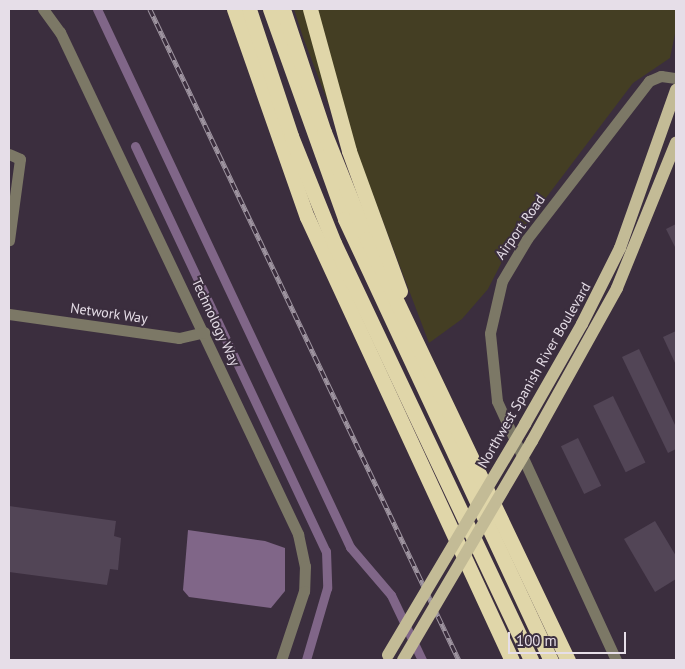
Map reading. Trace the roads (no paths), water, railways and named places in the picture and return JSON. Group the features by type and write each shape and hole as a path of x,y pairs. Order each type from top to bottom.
{"highway":[{"path":"234,9 307,217 512,660"},
{"path":"249,9 291,136 334,243 531,660"},
{"path":"270,9 352,236 551,660"},
{"path":"283,9 334,159 415,340 568,660"},
{"path":"310,9 347,142 415,340"}],"main road":[{"name":"Northwest Spanish River Boulevard","path":"387,658 582,324 620,248 676,90"},
{"path":"403,660 532,441 617,288 676,143"}],"street":[{"name":"Technology Way","path":"43,9 60,32 204,332 301,545 304,591 281,660"},
{"name":"Airport Road","path":"616,660 497,401 490,334 502,282 527,239 649,81 661,76 676,78"},
{"path":"9,240 14,155"},
{"name":"Network Way","path":"9,314 179,338 204,332"}],"waterway":[{"path":"97,9 350,547 391,595 422,660"},
{"path":"135,146 326,551 327,588 306,660"}],"railway":[{"path":"150,9 459,660"}]}
